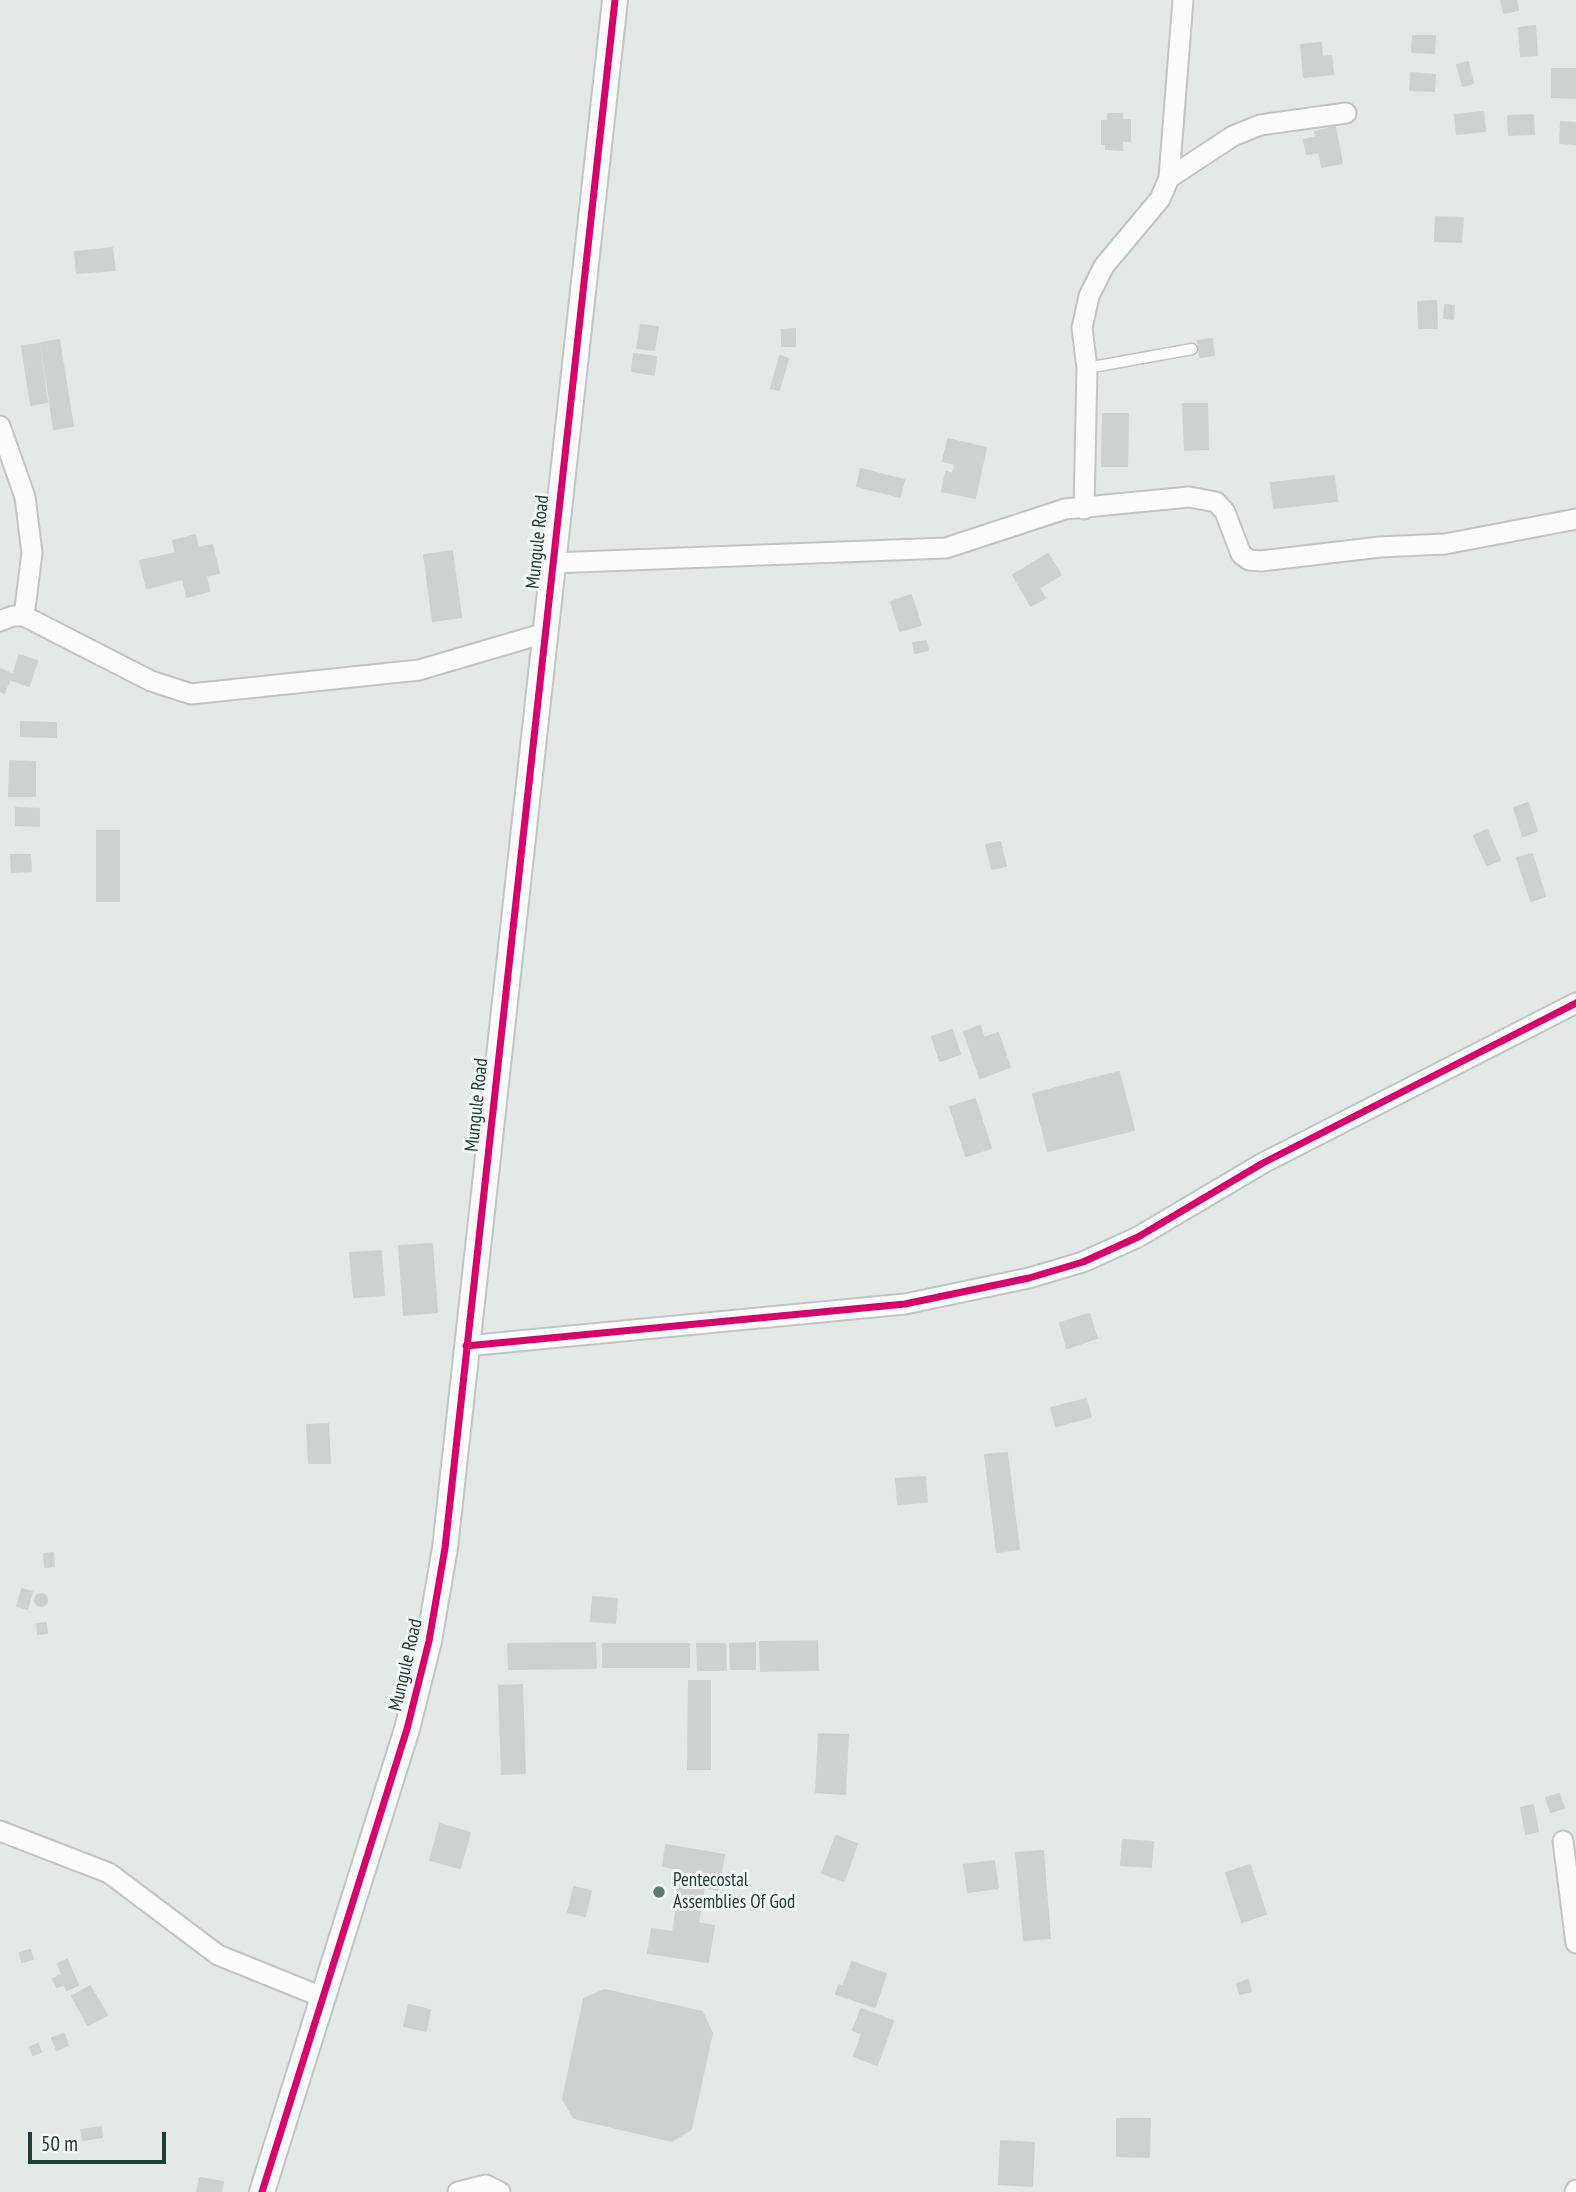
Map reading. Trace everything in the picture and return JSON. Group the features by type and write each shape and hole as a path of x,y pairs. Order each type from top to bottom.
{"street":[{"name":"Mungule Road","path":"262,2192 407,1729 429,1640 448,1521 551,563 615,0"},
{"path":"1084,509 1087,369 1082,328 1088,296 1104,266 1160,199 1169,178 1183,0"},
{"path":"1169,178 1233,136 1260,125 1346,113"},
{"path":"0,426 25,496 32,553 24,616"},
{"path":"551,563 946,548 1065,509 1204,498 1216,502 1225,512 1241,554 1250,560 1261,561 1380,547 1445,544 1576,519"},
{"path":"0,621 13,616 24,616 151,681 191,694 419,670 545,633"},
{"path":"466,1346 905,1304 1028,1278 1083,1262 1138,1237 1264,1163 1576,1003"},
{"path":"0,1831 109,1873 218,1955 322,1997"},
{"path":"1563,1841 1576,1943"},
{"path":"458,2192 486,2185 500,2192"}],"lane":[{"path":"1087,369 1192,349"}],"building":[{"path":"1516,0 1518,10 1504,13 1501,1"},
{"path":"1535,26 1537,55 1521,56 1519,28"},
{"path":"1413,36 1435,36 1434,53 1412,52"},
{"path":"1321,43 1322,57 1331,56 1333,74 1304,77 1301,45"},
{"path":"1468,62 1473,83 1463,86 1457,65"},
{"path":"1552,69 1576,69 1576,98 1552,97"},
{"path":"1411,73 1435,75 1434,91 1410,90"},
{"path":"1483,112 1485,131 1457,134 1455,115"},
{"path":"1108,114 1122,114 1122,120 1130,120 1130,141 1122,141 1122,150 1106,149 1106,144 1102,144 1102,121 1108,121"},
{"path":"1533,115 1534,134 1509,135 1508,116"},
{"path":"1561,122 1576,123 1576,144 1560,143"},
{"path":"1335,127 1342,163 1322,167 1319,152 1307,154 1304,140 1316,137 1315,132"},
{"path":"1436,217 1463,218 1461,242 1435,241"},
{"path":"112,248 115,270 77,273 75,252"},
{"path":"1436,301 1437,328 1419,328 1418,302"},
{"path":"1445,305 1454,306 1453,319 1444,318"},
{"path":"641,325 658,327 654,350 637,348"},
{"path":"795,329 795,346 782,346 782,330"},
{"path":"1212,339 1214,355 1200,357 1198,341"},
{"path":"59,340 73,426 54,429 41,343"},
{"path":"39,344 47,402 31,405 22,346"},
{"path":"634,354 656,357 654,375 632,371"},
{"path":"780,356 788,359 779,390 771,388"},
{"path":"1183,404 1207,404 1208,449 1185,450"},
{"path":"1103,414 1128,414 1127,466 1102,466"},
{"path":"948,439 986,448 975,498 942,491 946,472 953,474 955,464 943,461"},
{"path":"861,469 904,480 900,497 857,486"},
{"path":"1334,476 1337,501 1274,508 1271,483"},
{"path":"195,535 198,548 212,545 219,573 206,576 209,591 187,597 183,579 147,588 140,561 176,553 173,541"},
{"path":"452,551 461,617 433,621 424,555"},
{"path":"1048,554 1061,575 1039,588 1045,598 1031,606 1013,575"},
{"path":"911,595 921,625 900,631 891,602"},
{"path":"926,641 928,650 915,653 913,643"},
{"path":"19,655 37,661 29,686 12,680"},
{"path":"0,669 12,674 4,693 0,691"},
{"path":"21,722 56,723 56,737 21,736"},
{"path":"10,761 35,762 35,796 9,796"},
{"path":"1528,803 1537,831 1523,836 1514,808"},
{"path":"16,808 39,809 39,826 16,825"},
{"path":"1487,830 1500,860 1487,865 1474,836"},
{"path":"97,831 119,831 119,901 97,901"},
{"path":"1000,842 1006,866 992,869 986,845"},
{"path":"1532,854 1545,896 1531,901 1517,858"},
{"path":"11,855 30,855 31,871 12,872"},
{"path":"980,1026 984,1038 998,1033 1010,1067 980,1078 964,1032"},
{"path":"952,1030 960,1054 940,1061 932,1037"},
{"path":"1119,1072 1134,1130 1048,1151 1033,1094"},
{"path":"975,1099 991,1148 966,1156 950,1107"},
{"path":"432,1244 437,1312 404,1315 399,1246"},
{"path":"381,1251 384,1295 354,1297 350,1253"},
{"path":"1089,1314 1097,1338 1067,1348 1060,1323"},
{"path":"1086,1399 1091,1417 1056,1426 1051,1408"},
{"path":"328,1424 330,1463 309,1463 307,1425"},
{"path":"1007,1453 1019,1549 997,1552 985,1455"},
{"path":"925,1477 927,1502 898,1504 896,1479"},
{"path":"53,1553 54,1566 45,1567 44,1554"},
{"path":"22,1589 32,1592 27,1609 17,1606"},
{"path":"41,1594 47,1600 41,1606 35,1600"},
{"path":"593,1597 617,1599 615,1623 591,1621"},
{"path":"46,1623 47,1633 38,1634 37,1624"},
{"path":"817,1641 818,1670 761,1671 760,1642"},
{"path":"595,1643 596,1668 509,1669 508,1644"},
{"path":"755,1643 755,1669 731,1669 730,1644"},
{"path":"603,1644 689,1644 689,1667 603,1667"},
{"path":"697,1644 725,1644 726,1670 698,1670"},
{"path":"689,1681 710,1681 710,1769 688,1769"},
{"path":"522,1685 525,1773 502,1774 499,1686"},
{"path":"819,1734 848,1735 845,1794 816,1792"},
{"path":"1559,1794 1564,1808 1551,1812 1546,1798"},
{"path":"1533,1805 1538,1831 1526,1834 1521,1808"},
{"path":"440,1824 470,1833 460,1868 430,1860"},
{"path":"836,1836 857,1844 844,1881 822,1873"},
{"path":"1123,1840 1153,1842 1151,1867 1121,1865"},
{"path":"666,1845 724,1855 718,1890 704,1887 698,1923 714,1926 708,1962 648,1953 652,1929 673,1932 683,1870 663,1866"},
{"path":"1043,1851 1050,1938 1024,1940 1016,1853"},
{"path":"994,1861 998,1888 968,1892 964,1865"},
{"path":"1250,1865 1266,1914 1242,1922 1226,1873"},
{"path":"574,1887 591,1891 585,1916 568,1912"},
{"path":"30,1950 33,1959 22,1962 20,1953"},
{"path":"67,1960 78,1985 67,1990 64,1984 57,1987 53,1979 62,1974 58,1964"},
{"path":"852,1962 886,1974 875,2007 836,1994 839,1985 843,1987"},
{"path":"1248,1980 1251,1991 1240,1994 1237,1984"},
{"path":"90,1986 107,2015 88,2025 72,1996"},
{"path":"605,1990 702,2012 712,2033 691,2129 672,2141 574,2118 563,2099 584,1999"},
{"path":"409,2005 430,2010 426,2031 404,2026"},
{"path":"861,2009 893,2021 877,2065 854,2056 862,2034 853,2030"},
{"path":"64,2034 68,2045 57,2050 52,2038"},
{"path":"38,2044 41,2052 33,2055 30,2047"},
{"path":"1117,2119 1150,2119 1149,2157 1117,2156"},
{"path":"101,2127 102,2137 83,2140 81,2130"},
{"path":"1001,2141 1034,2143 1032,2186 999,2184"},
{"path":"200,2178 223,2182 221,2192 197,2192"}],"cycle path":[{"path":"262,2192 407,1729 429,1641 445,1548 615,0"},
{"path":"466,1346 905,1304 1029,1278 1083,1262 1138,1237 1263,1163 1576,1003"}],"place":[{"name":"Pentecostal Assemblies Of God","path":"659,1892"}]}
